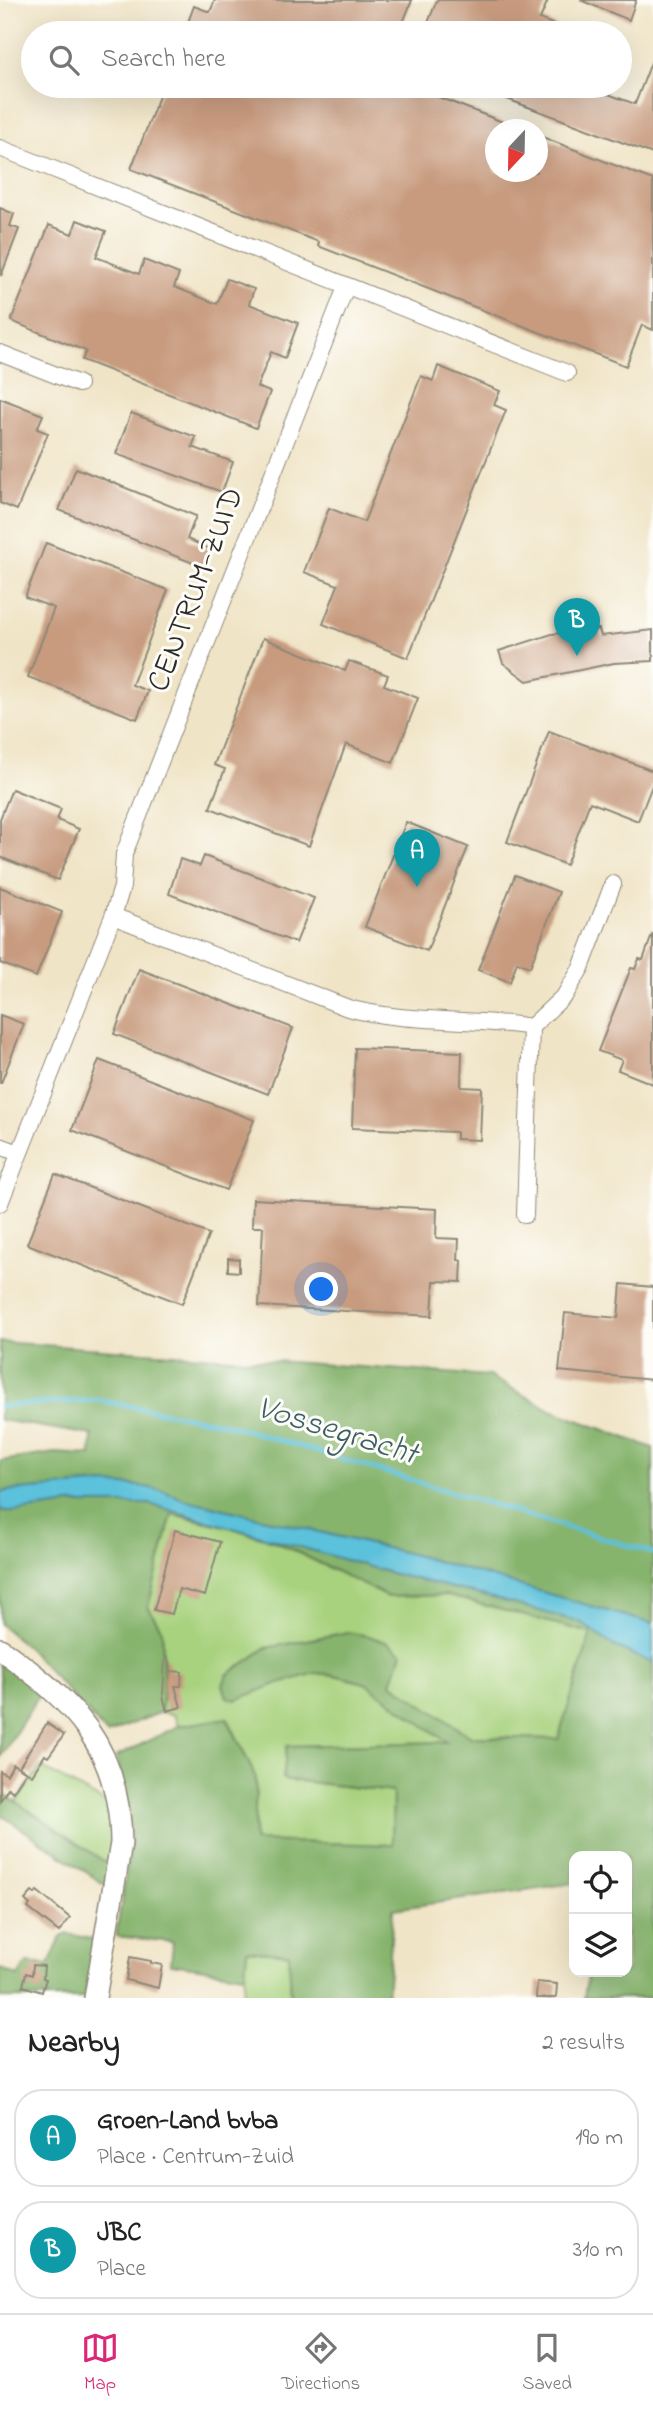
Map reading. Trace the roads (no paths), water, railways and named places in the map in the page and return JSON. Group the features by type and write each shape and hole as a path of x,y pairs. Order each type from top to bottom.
{"street":[{"path":"0,148 567,373"},
{"name":"CENTRUM-ZUID","path":"0,1203 113,916 122,887 124,854 346,287"},
{"path":"0,353 79,384"},
{"path":"525,1215 531,1027 565,995 582,968 612,884"},
{"path":"113,916 348,1009 376,1016 498,1021 531,1027"},
{"path":"0,1146 19,1153"},
{"path":"0,1648 62,1698 83,1721 99,1745 116,1790 121,1843 95,1998"}],"water":[{"path":"91,1484 138,1486 159,1490 183,1499 415,1555 653,1624 653,1663 614,1646 580,1622 394,1574 149,1504 72,1504 12,1512 0,1510 0,1494 6,1491"}],"waterway":[{"name":"Vossegracht","path":"0,1406 97,1400 222,1423 653,1553"}],"place":[{"name":"JBC","path":"577,656"},
{"name":"Groen-Land bvba","path":"417,887"}]}
